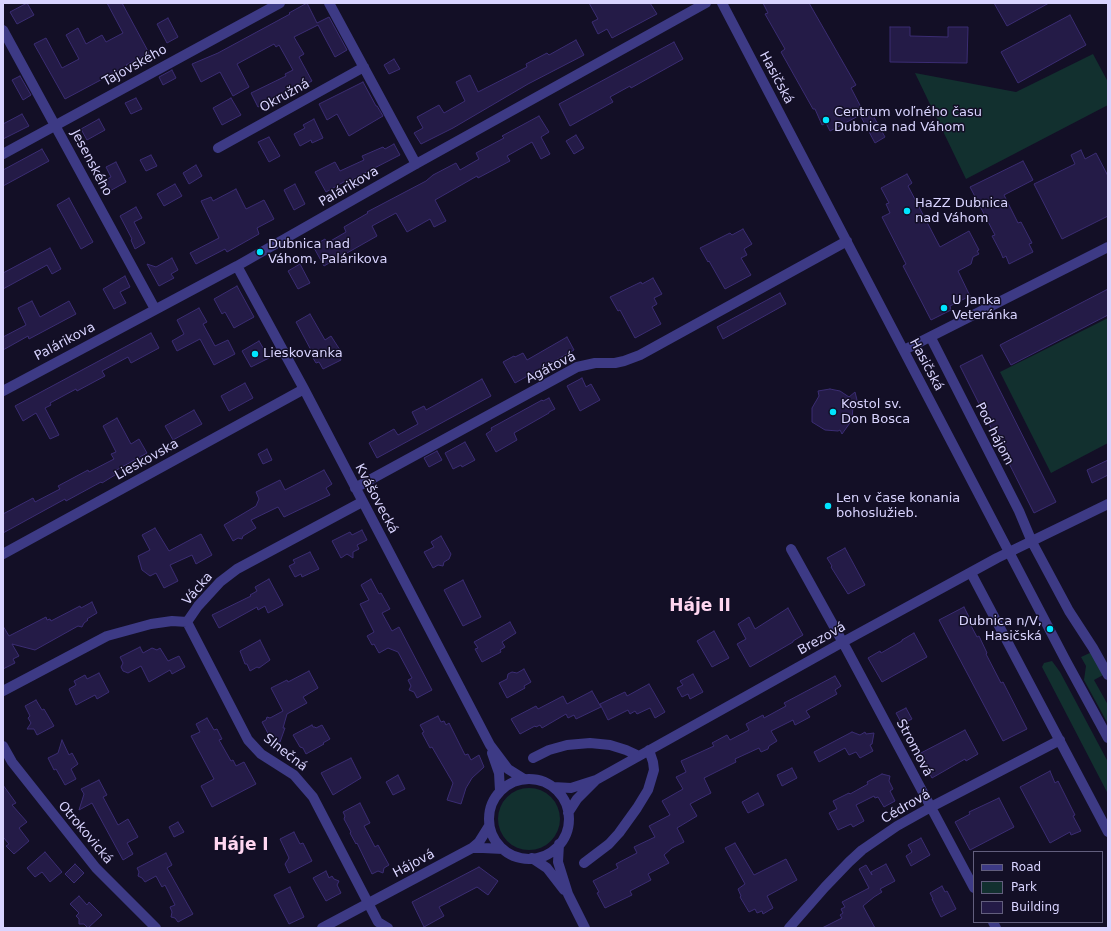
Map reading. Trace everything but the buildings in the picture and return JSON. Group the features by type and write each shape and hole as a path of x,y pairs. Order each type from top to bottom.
{"street":[{"name":"Tajovského","path":"3,154 280,3"},
{"path":"329,3 416,164"},
{"name":"Palárikova","path":"3,391 237,266 416,164 706,3"},
{"name":"Hasičská","path":"722,3 1108,738"},
{"name":"Jesenského","path":"3,30 155,309"},
{"name":"Okružná","path":"218,148 364,67"},
{"name":"Agátová","path":"355,488 577,367 595,363 620,362 640,355 847,241"},
{"path":"904,350 931,338 1108,247"},
{"name":"Kvášovecká","path":"237,266 304,389 490,745 508,769 524,779"},
{"name":"Pod hájom","path":"931,338 1019,511 1032,542 1070,613 1108,674"},
{"name":"Lieskovska","path":"3,554 304,389"},
{"name":"Vácka","path":"3,691 107,636 172,620 187,622 198,606 220,582 237,569 362,502"},
{"path":"1010,552 1108,504"},
{"name":"Stromová","path":"791,550 843,642 973,886"},
{"name":"Brezová","path":"553,787 571,788 596,780 843,642 1010,552"},
{"path":"971,573 1108,832"},
{"name":"Slnečná","path":"187,622 248,740 261,754 294,775 313,797 368,903"},
{"name":"Cédrová","path":"789,928 825,887 862,850 896,826 1060,740"},
{"path":"533,758 549,750 567,745 590,743 610,745 639,756"},
{"name":"Kvášovecká","path":"490,745 499,774 500,791"},
{"name":"Otrokovická","path":"3,746 12,762 96,868 156,928"},
{"path":"584,863 609,844 619,833 648,790 654,770 649,750"},
{"path":"560,844 552,851 542,856 532,858 517,856 504,849 492,835 489,813 493,801 500,791 511,783 524,779 534,779 553,787 560,794 568,813 568,824 560,844 558,862 568,894 585,928"},
{"name":"Brezová","path":"568,813 577,799 596,780"},
{"name":"Hájová","path":"322,928 472,848 479,842 490,826"},
{"name":"Hájová","path":"472,848 504,849"},
{"path":"532,858 547,868 568,894"},
{"path":"368,903 378,922 388,928"}],"green space":[{"path":"1093,54 1108,82 1108,105 966,179 915,73 1016,92"},
{"path":"1108,318 1108,443 1051,473 1000,372"},
{"path":"1092,652 1105,674 1094,680 1108,705 1108,724 1084,680 1086,666 1081,657"},
{"path":"1052,661 1060,672 1108,762 1108,794 1042,667 1044,663"},
{"path":"529,788 541,790 551,797 558,807 560,819 558,831 551,841 541,848 529,850 517,848 507,841 500,831 498,819 500,807 507,797 517,790"}],"place":[{"name":"Centrum voľného času Dubnica nad Váhom","path":"826,120"},
{"name":"HaZZ Dubnica nad Váhom","path":"907,211"},
{"name":"Dubnica nad Váhom, Palárikova","path":"260,252"},
{"name":"U Janka Veteránka","path":"944,308"},
{"name":"Lieskovanka","path":"255,354"},
{"name":"Kostol sv. Don Bosca","path":"833,412"},
{"name":"Len v čase konania bohoslužieb.","path":"828,506"},
{"name":"Dubnica n/V, Hasičská","path":"1050,629"}],"district":[{"name":"Háje II","path":"700,607"},
{"name":"Háje I","path":"241,846"}]}
